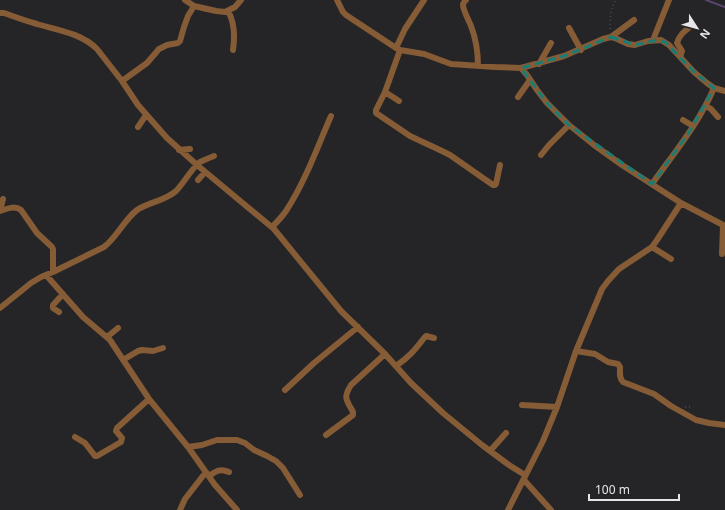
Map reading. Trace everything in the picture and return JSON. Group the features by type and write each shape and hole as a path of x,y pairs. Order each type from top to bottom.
{"street":[{"path":"122,81 147,64 159,49 180,41 190,13 191,3 216,11 225,12 235,7 241,0"},
{"path":"337,0 343,12 398,49 424,54 451,64 478,66 521,68 540,64 581,50 610,37 634,20"},
{"path":"424,0 405,29 385,92 376,113 410,136 450,155 493,185 496,184 500,165"},
{"path":"466,0 463,6 472,28 476,44 478,66"},
{"path":"653,40 670,0"},
{"path":"228,11 234,29 233,50"},
{"path":"0,13 80,37 87,40 97,49 122,81 138,105 167,138 179,150 272,227 341,311 385,354 411,383 443,413 524,478 551,510"},
{"path":"680,58 682,51 677,43 678,39 691,26"},
{"path":"569,28 581,50"},
{"path":"610,37 635,45 653,40 661,40 665,42 694,72 714,88 725,90"},
{"path":"540,64 551,43"},
{"path":"521,68 547,103 569,125 594,145 681,203 724,225 722,254"},
{"path":"518,97 530,80"},
{"path":"652,184 683,142 706,106 714,88"},
{"path":"385,92 399,101"},
{"path":"706,106 718,117"},
{"path":"138,127 146,115"},
{"path":"272,227 285,212 299,187 331,116"},
{"path":"683,120 693,126"},
{"path":"541,155 569,125"},
{"path":"179,150 190,149"},
{"path":"0,308 31,283 104,246 138,209 167,197 176,191 197,165 214,156"},
{"path":"198,180 205,172"},
{"path":"3,199 0,211 17,207 21,210 37,233 52,247 50,273 63,294 83,317 111,341 150,399 188,447 215,485 237,510"},
{"path":"508,510 543,441 557,407 576,351 602,289 619,269 652,247 681,203"},
{"path":"652,247 671,259"},
{"path":"59,312 53,308 53,305 63,294"},
{"path":"285,390 314,363 358,327"},
{"path":"107,337 118,328"},
{"path":"396,366 413,353 426,336 434,338"},
{"path":"124,360 138,351 152,351 163,348"},
{"path":"576,351 595,354 608,362 618,364 620,367 621,380 623,382 654,394 671,406 696,420 725,425"},
{"path":"326,435 353,415 354,412 346,398 349,388 385,354"},
{"path":"75,437 83,442 95,456 97,456 121,442 122,438 116,431 117,428 150,399"},
{"path":"522,405 557,407"},
{"path":"490,451 506,433"},
{"path":"188,447 217,440 237,440 276,461 300,495"},
{"path":"180,510 185,499 208,474 217,470 229,472"}],"path":[{"path":"610,37 610,13 616,0"}],"highlighted area":[{"path":"611,37 635,45 657,40 665,42 694,72 714,88 688,134 652,184 569,125 547,103 521,68 564,56"}],"waterway":[{"path":"706,0 725,7"}]}
